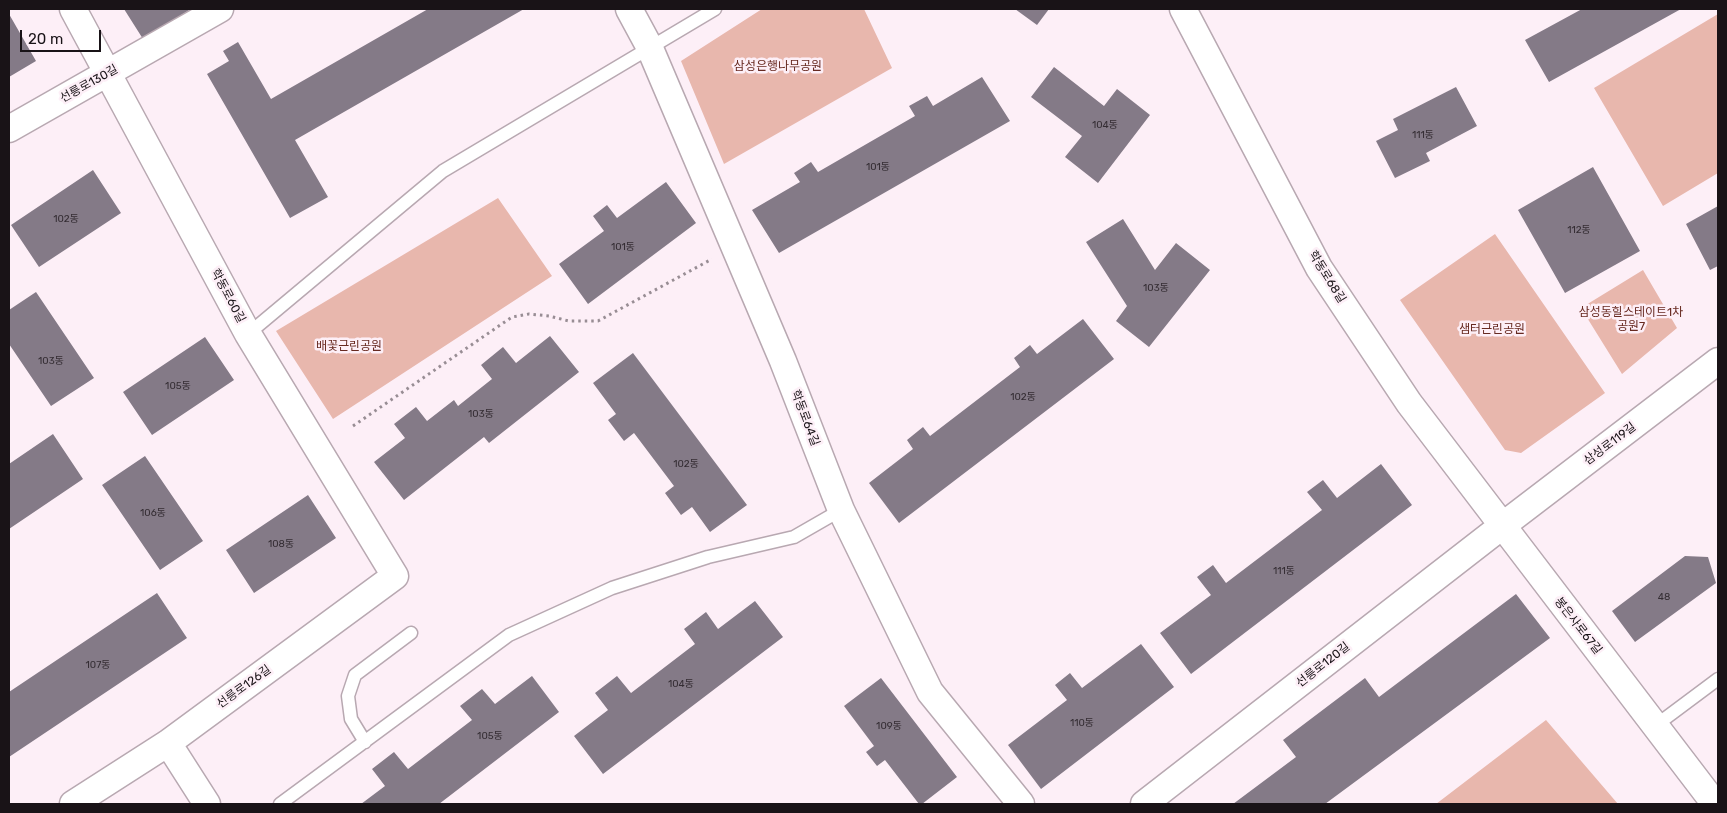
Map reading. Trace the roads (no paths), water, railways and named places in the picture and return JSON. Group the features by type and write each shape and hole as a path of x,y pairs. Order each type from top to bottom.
{"street":[{"name":"학동로60길","path":"73,9 248,334 395,576"},
{"name":"선릉로130길","path":"9,129 220,9"},
{"name":"학동로64길","path":"629,9 649,46 783,361 841,510 930,692 1021,804"},
{"name":"학동로68길","path":"1183,9 1319,268 1409,404 1502,526"},
{"name":"삼성로119길","path":"1502,526 1718,361"},
{"name":"봉은사로67길","path":"1502,526 1715,804"},
{"name":"선릉로120길","path":"1144,804 1502,526"},
{"name":"선릉로126길","path":"87,801 395,576"},
{"path":"168,743 207,804"}],"lane":[{"path":"248,334 443,171 649,46 715,9"},
{"path":"280,804 509,635 612,588 708,557 794,537 841,510"},
{"path":"365,742 351,719 348,696 355,675 411,633"},
{"path":"1655,726 1718,679"}],"park label":[{"name":"삼성은행나무공원","path":"778,67"},
{"name":"삼성동힐스테이트1차 공원7","path":"1631,320"},
{"name":"샘터근린공원","path":"1492,330"},
{"name":"배꽃근린공원","path":"349,347"}]}
